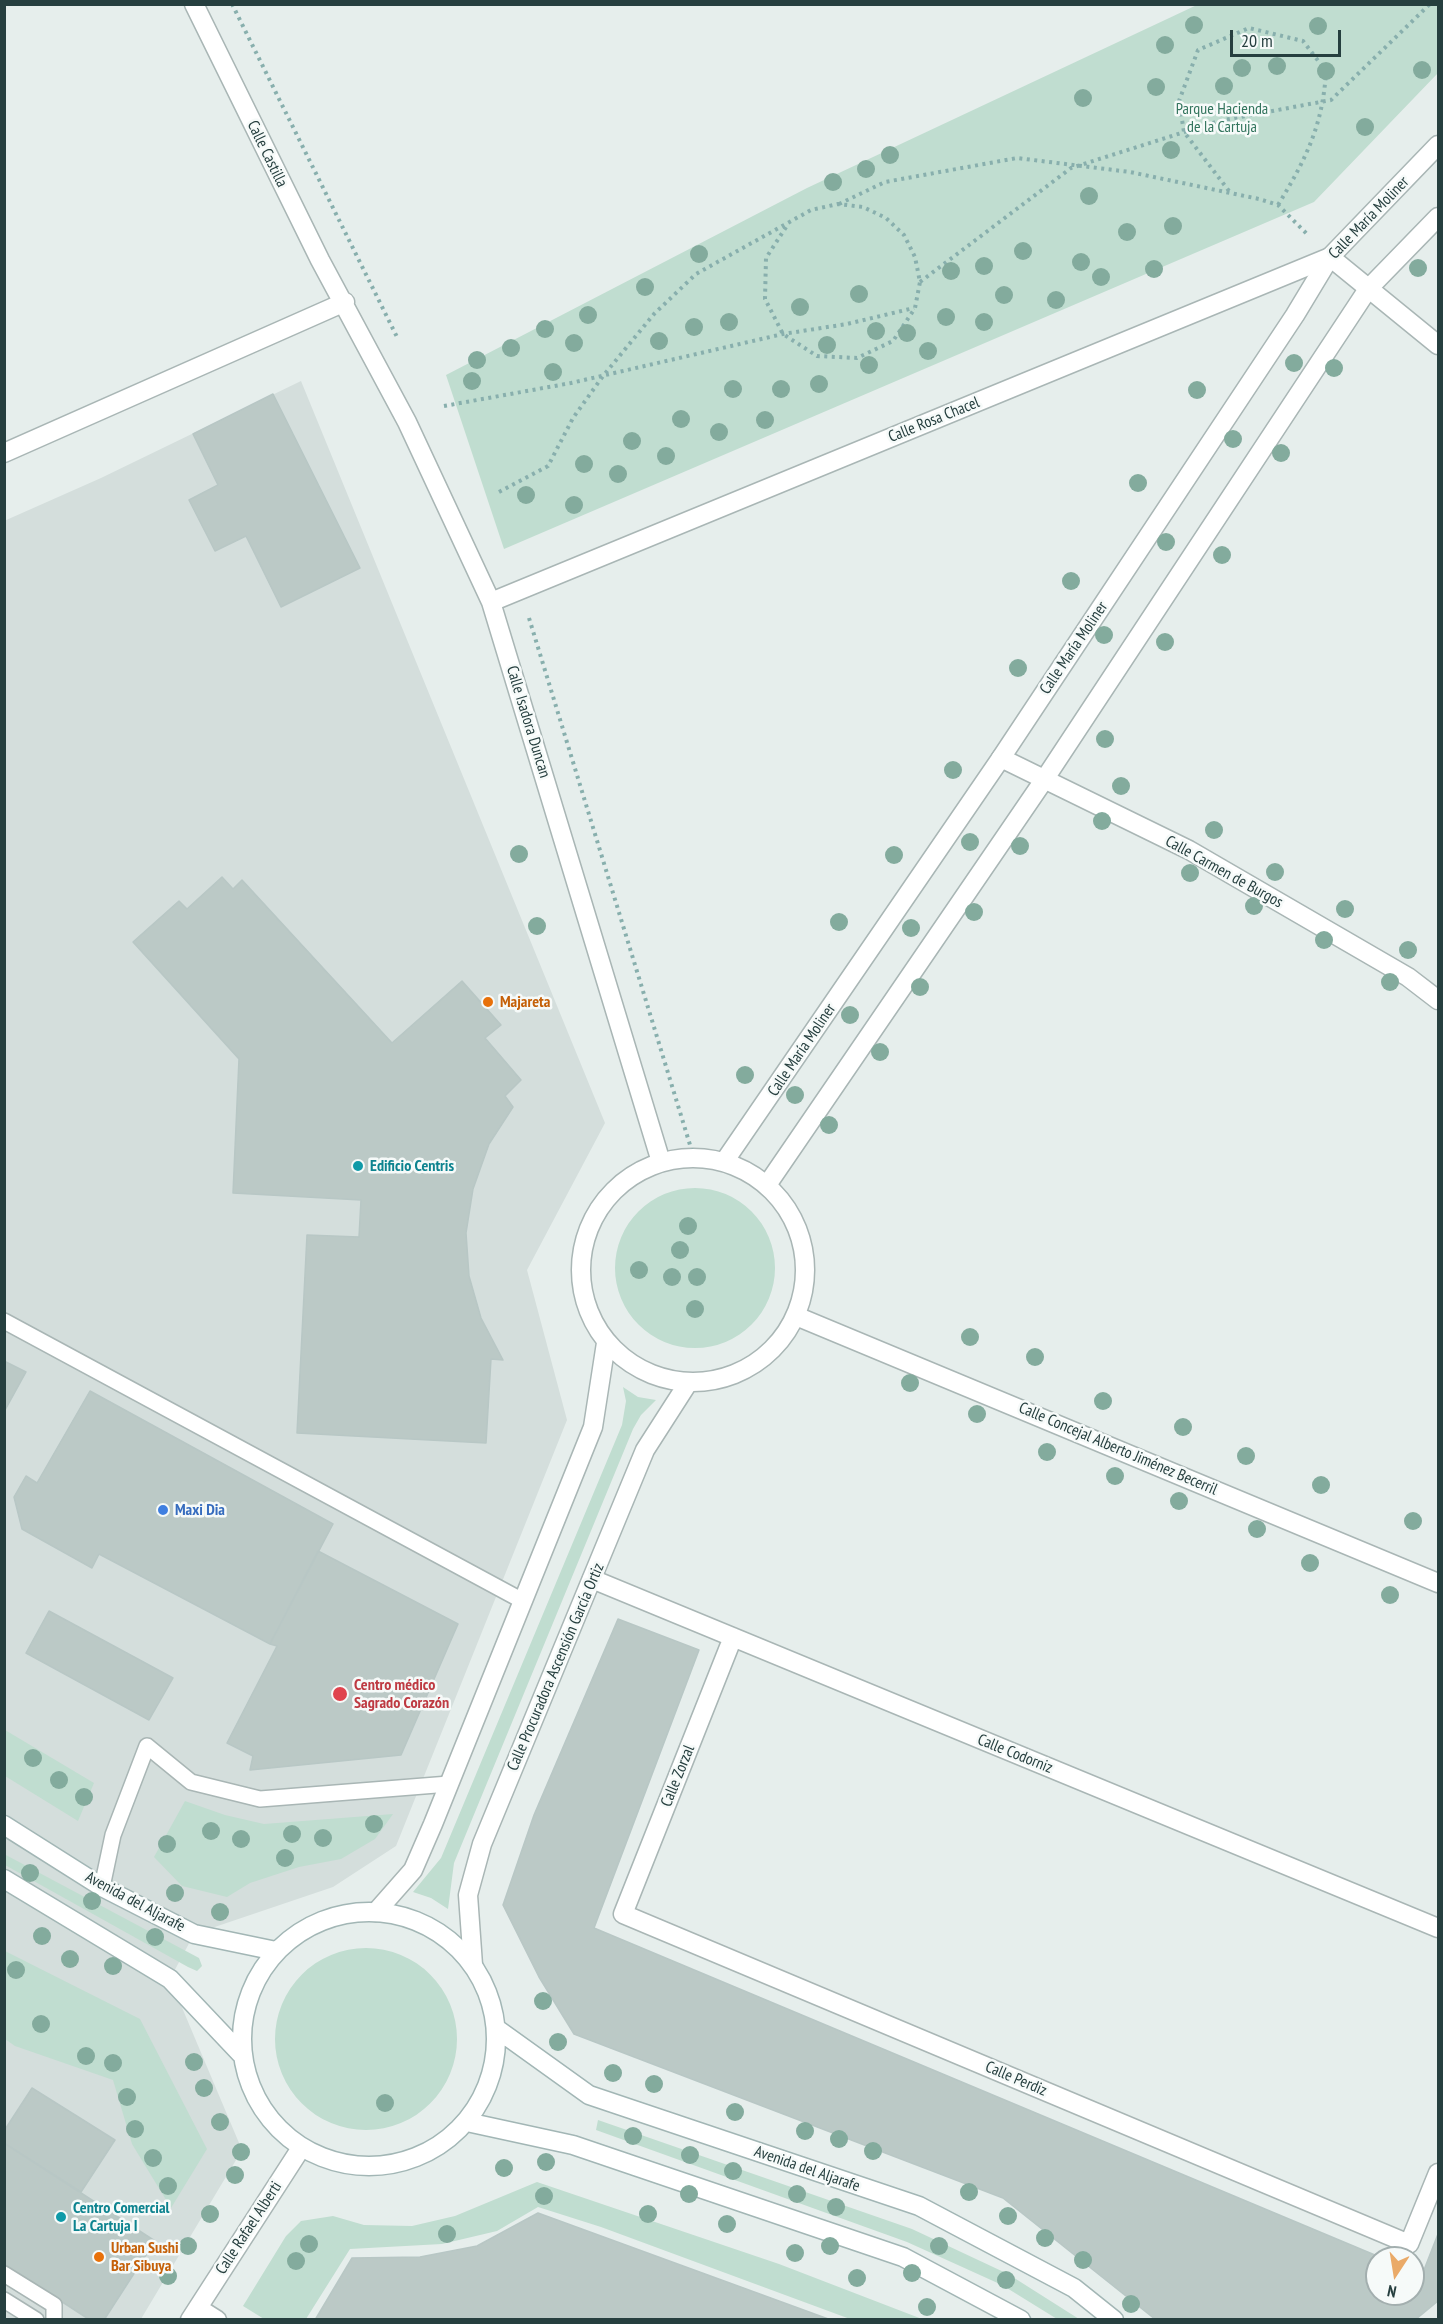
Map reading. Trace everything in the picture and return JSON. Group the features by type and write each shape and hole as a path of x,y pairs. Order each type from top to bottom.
{"street":[{"name":"Calle Castilla","path":"194,4 320,261 345,302"},
{"name":"Calle María Moliner","path":"724,1162 1001,758 1288,325 1330,257 1438,145"},
{"path":"766,1185 1044,780 1368,289 1438,217"},
{"path":"1330,257 1438,345"},
{"name":"Calle Rosa Chacel","path":"491,602 1330,257"},
{"path":"4,453 345,302"},
{"name":"Calle Isadora Duncan","path":"345,302 407,422 491,602 661,1162"},
{"name":"Calle Carmen de Burgos","path":"1001,758 1188,850 1408,977 1438,1000"},
{"path":"693,1158 724,1162 747,1172 766,1185 790,1212 803,1246 806,1282 796,1316 778,1345 752,1367 721,1380 688,1383 657,1378 629,1364 606,1343 588,1311 580,1275 584,1238 601,1204 628,1179 661,1162 693,1158"},
{"name":"Calle Concejal Alberto Jiménez Becerril","path":"796,1316 1438,1582"},
{"path":"376,1912 412,1870 523,1601 593,1427 606,1343"},
{"name":"Calle Procuradora Ascensión García Ortiz","path":"473,1965 468,1894 482,1844 645,1450 688,1383"},
{"name":"Calle Codorniz","path":"592,1579 1438,1928"},
{"name":"Calle Zorzal","path":"623,1914 733,1637"},
{"name":"Avenida del Aljarafe","path":"4,1825 102,1887 194,1934 276,1951"},
{"path":"4,1879 170,1979 242,2054"},
{"path":"376,1912 413,1920 447,1938 473,1965 489,1995 496,2029 495,2062 485,2095 467,2122 439,2146 406,2162 371,2167 334,2163 301,2148 272,2123 251,2091 242,2054 243,2016 254,1982 276,1951 305,1928 331,1918 376,1912"},
{"name":"Calle Perdiz","path":"623,1914 1409,2244 1438,2174"},
{"name":"Avenida del Aljarafe","path":"496,2029 589,2095 919,2206 1074,2288 1114,2319"},
{"path":"467,2122 573,2145 903,2257 1021,2319"},
{"name":"Calle Rafael Alberti","path":"217,2319 194,2314 301,2148"}],"lane":[{"path":"4,1321 523,1601"},
{"path":"102,1887 113,1835 147,1746 191,1782 260,1799 449,1784"},
{"path":"4,2274 54,2305 54,2319"},
{"path":"4,2300 36,2319"}],"path":[{"path":"920,282 1077,165 1220,121 1331,99 1430,4"},
{"path":"1229,192 1184,132 1179,101 1198,50 1249,28 1303,41 1326,70 1324,101 1307,156 1278,205"},
{"path":"499,492 548,466 573,418 603,376 654,314 696,274 811,210 838,204 885,182 1017,158 1130,172 1229,192 1278,205 1330,257"},
{"path":"788,224 766,258 765,299 783,334 817,356 857,358 893,341 915,308 920,282 915,257 904,235 886,218 863,207 838,204"},
{"path":"444,406 603,376 783,334 847,324 915,308"}],"shaded area":[{"path":"301,381 605,1123 527,1270 567,1420 396,1846 333,1887 194,1934 170,1979 242,2150 141,2319 5,2319 4,521 101,478"}],"green space":[{"name":"Parque Hacienda de la Cartuja","path":"1199,4 1438,5 1438,73 1314,202 504,549 446,375 807,188"},
{"path":"695,1188 711,1189 726,1194 740,1201 752,1211 762,1223 769,1237 774,1252 774,1284 769,1299 762,1313 752,1325 740,1335 726,1342 711,1347 695,1348 679,1347 664,1342 650,1335 638,1325 628,1313 621,1299 616,1284 615,1268 616,1252 621,1237 628,1223 638,1211 650,1201 664,1194 679,1189"},
{"path":"623,1387 638,1397 656,1400 641,1415 633,1429 454,1863 448,1909 431,1898 413,1892 441,1858 622,1425 626,1401"},
{"path":"5,1730 94,1783 78,1821 5,1776"},
{"path":"185,1801 225,1815 264,1824 393,1814 375,1839 341,1859 299,1867 250,1883 227,1897 182,1886 154,1857"},
{"path":"4,1854 199,1958 202,1966 197,1971 188,1967 5,1865"},
{"path":"366,1948 401,1955 417,1963 430,1975 442,1988 450,2004 457,2039 450,2074 442,2090 430,2103 417,2115 401,2123 366,2130 331,2123 315,2115 302,2103 290,2090 282,2074 275,2039 282,2004 290,1988 302,1975 315,1963 331,1955"},
{"path":"5,1951 140,2019 207,2149 171,2208 132,2144 113,2080 15,2046 5,2039"},
{"path":"598,2120 912,2229 1008,2274 1079,2319 1057,2319 1002,2285 907,2242 596,2130"},
{"path":"537,2182 779,2264 922,2319 850,2319 601,2227 538,2207 497,2231 442,2244 350,2249 306,2319 264,2319 243,2306 286,2236 301,2221 333,2216 364,2225 412,2226 455,2216"}],"building":[{"path":"273,394 360,568 281,607 246,536 215,551 189,500 218,485 193,434"},
{"name":"Edificio Centris","path":"222,877 233,889 242,880 392,1043 462,981 501,1025 485,1038 521,1080 505,1096 513,1107 489,1144 473,1189 466,1233 469,1276 481,1318 503,1360 491,1359 486,1443 297,1433 307,1235 359,1237 361,1200 233,1193 239,1059 133,942 179,901 187,909"},
{"path":"4,1361 26,1372 4,1412"},
{"name":"Maxi Dia","path":"90,1391 333,1524 270,1644 99,1554 92,1568 22,1529 14,1497 26,1476 37,1483"},
{"name":"Centro médico Sagrado Corazón","path":"318,1551 458,1624 401,1755 250,1770 253,1756 227,1743 277,1646 270,1644"},
{"path":"49,1611 173,1678 149,1720 26,1653"},
{"path":"618,1619 699,1650 594,1928 1365,2251 1365,2306 1425,2306 1425,2267 1438,2234 1438,2301 1415,2320 1156,2320 1003,2198 574,2034 539,1977 503,1905 534,1815"},
{"path":"32,2088 115,2140 81,2192 4,2143 4,2131"},
{"name":"Centro Comercial La Cartuja I","path":"4,2143 155,2241 104,2320 90,2320 4,2264"},
{"path":"538,2213 831,2320 315,2320 352,2258 420,2257 477,2246"}],"place":[{"name":"Majareta","path":"488,1002"},
{"name":"Edificio Centris","path":"358,1166"},
{"name":"Maxi Dia","path":"163,1510"},
{"name":"Centro médico Sagrado Corazón","path":"340,1694"},
{"name":"Centro Comercial La Cartuja I","path":"61,2217"},
{"name":"Urban Sushi Bar Sibuya","path":"99,2257"}]}
